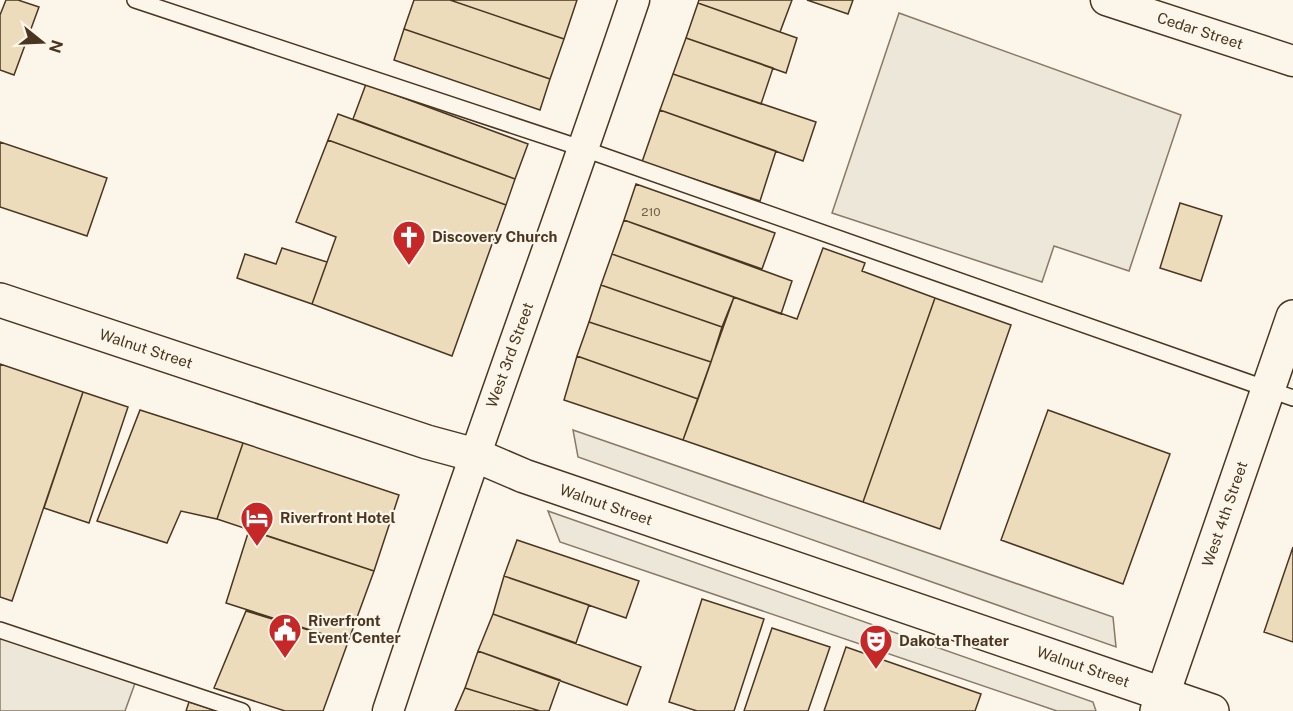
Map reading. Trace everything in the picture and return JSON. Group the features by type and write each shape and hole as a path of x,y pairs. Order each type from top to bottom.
{"main road":[{"name":"Walnut Street","path":"0,300 426,442 475,455 524,476 1160,703 1212,711"},
{"name":"West 4th Street","path":"1160,703 1281,393 1293,317"}],"street":[{"name":"West 3rd Street","path":"388,711 452,517 584,149 634,0"},
{"name":"Cedar Street","path":"1106,0 1293,61"}],"lane":[{"path":"135,0 584,149 1281,393"},
{"path":"0,630 242,711"}],"shaded area":[{"path":"899,13 1181,115 1129,271 1054,246 1042,282 832,213"},
{"path":"573,430 1113,617 1116,647 578,457"},
{"path":"548,511 1093,702 1096,711 1057,711 560,542"},
{"path":"4,629 138,675 125,711 0,711 0,640"}],"building":[{"path":"6,0 18,0 39,7 14,75 0,70 0,15"},
{"path":"414,0 450,0 564,39 550,79 404,29"},
{"path":"450,0 577,0 564,39"},
{"path":"699,0 792,0 780,32 698,3"},
{"path":"807,0 853,0 848,14"},
{"path":"698,3 797,38 786,73 686,38"},
{"path":"404,29 550,79 540,110 394,60"},
{"path":"686,38 773,68 761,104 673,74"},
{"path":"673,74 816,122 803,161 660,110"},
{"path":"366,84 528,144 515,179 353,119"},
{"path":"660,110 776,151 760,201 642,162"},
{"path":"338,114 515,179 506,205 328,140"},
{"path":"328,140 506,205 452,356 312,304 336,237 296,222"},
{"path":"0,142 107,178 87,236 0,207"},
{"path":"636,184 775,233 762,269 624,220"},
{"path":"1180,203 1222,216 1201,281 1160,268"},
{"path":"624,220 792,281 781,314 612,254"},
{"path":"282,248 327,262 312,304 237,278 245,254 276,264"},
{"path":"823,248 865,263 862,271 935,298 863,502 683,440 734,297 797,319"},
{"path":"612,254 734,297 722,327 601,285"},
{"path":"601,285 722,327 711,362 589,322"},
{"path":"935,298 1011,325 940,529 863,502"},
{"path":"589,322 711,362 698,399 577,356"},
{"path":"577,356 698,399 683,440 564,400"},
{"path":"0,364 83,392 12,601 0,597"},
{"path":"83,392 128,407 89,523 44,508"},
{"path":"140,410 243,443 217,519 181,511 167,543 97,521"},
{"path":"1048,410 1170,454 1123,584 1001,540"},
{"path":"243,443 399,495 374,571 217,519"},
{"path":"249,530 374,571 348,642 226,603"},
{"path":"517,540 639,581 626,618 504,576"},
{"path":"1293,547 1293,642 1264,632"},
{"path":"504,576 589,605 576,643 493,614"},
{"path":"702,599 764,619 734,711 697,711 669,702"},
{"path":"246,611 348,642 323,711 285,711 214,688"},
{"path":"493,614 641,667 627,705 478,651"},
{"path":"772,628 830,647 808,711 744,711"},
{"name":"Dakota Theater","path":"846,647 981,694 975,711 824,711"},
{"path":"478,651 560,680 549,711 540,711 465,688"},
{"path":"465,688 540,711 455,711"},
{"path":"189,702 217,711 186,711"}],"place":[{"name":"Discovery Church","path":"409,266"},
{"name":"Riverfront Hotel","path":"257,547"},
{"name":"Riverfront Event Center","path":"285,659"},
{"name":"Dakota Theater","path":"876,670"}]}
